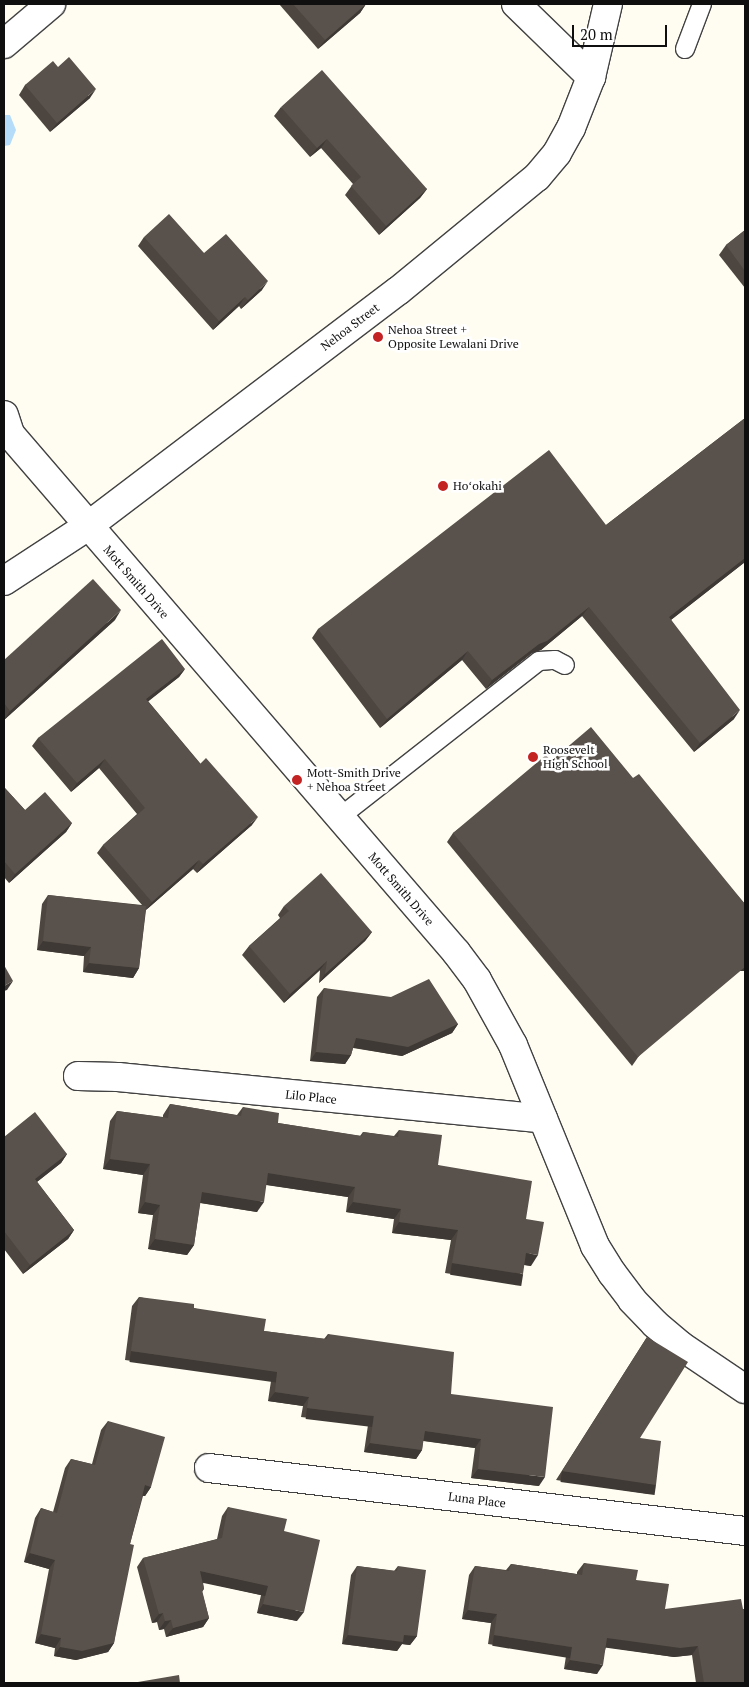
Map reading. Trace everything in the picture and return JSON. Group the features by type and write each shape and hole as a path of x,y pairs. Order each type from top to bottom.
{"street":[{"path":"4,44 51,4"},
{"path":"516,4 592,77"},
{"name":"Nehoa Street","path":"4,581 88,526 398,291 537,177 556,153 572,128 592,77 608,4"},
{"name":"Mott Smith Drive","path":"4,415 10,434 340,817 477,980 513,1045 582,1217 612,1273 632,1300 655,1324 681,1346 745,1389"},
{"name":"Lilo Place","path":"78,1076 118,1077 543,1120"},
{"name":"Luna Place","path":"209,1468 745,1531"}],"lane":[{"path":"685,49 702,4"},
{"path":"340,817 540,661 555,660 565,665"}],"water":[{"path":"4,115 10,115 16,130 10,145 4,146"}],"building":[{"path":"293,4 366,4 325,40"},
{"path":"69,57 96,89 57,123 25,85 53,61 58,67"},
{"path":"322,70 427,189 386,226 351,186 361,177 327,139 317,148 281,107"},
{"path":"169,214 204,253 226,234 268,281 248,300 245,297 219,321 144,237"},
{"path":"745,230 745,271 726,245"},
{"path":"745,418 745,558 669,617 740,710 700,743 589,607 547,641 539,644 492,680 468,651 387,719 318,629 549,450 606,525"},
{"path":"93,579 121,610 10,711 4,703 4,660"},
{"path":"162,639 185,669 146,699 200,764 206,758 258,817 203,864 199,860 152,902 103,845 145,808 105,759 77,783 38,738"},
{"path":"591,727 633,778 639,774 745,904 745,967 638,1057 453,833 546,755 551,761"},
{"path":"4,787 25,810 45,792 72,823 15,874 4,861"},
{"path":"321,873 372,932 325,974 327,961 290,994 249,946 289,911 284,906"},
{"path":"48,895 146,906 139,968 89,963 91,947 43,941"},
{"path":"4,965 13,981 4,986"},
{"path":"429,979 458,1024 408,1047 356,1038 351,1055 316,1052 324,988 391,997"},
{"path":"170,1104 241,1116 243,1107 279,1113 278,1123 362,1136 363,1132 398,1137 399,1130 442,1135 438,1165 532,1181 526,1219 544,1222 538,1255 526,1253 523,1274 452,1263 458,1230 399,1222 401,1209 353,1202 355,1187 268,1173 264,1202 202,1192 194,1245 155,1239 160,1205 145,1202 150,1164 110,1159 117,1111 168,1118"},
{"path":"35,1112 67,1154 35,1179 74,1230 30,1265 4,1231 4,1137"},
{"path":"139,1297 194,1304 194,1308 266,1319 264,1331 327,1339 328,1334 454,1352 451,1394 553,1407 545,1477 478,1469 481,1439 425,1431 422,1450 370,1443 374,1416 307,1408 309,1397 275,1392 277,1372 131,1351"},
{"path":"647,1337 688,1362 640,1438 661,1441 656,1485 562,1471"},
{"path":"108,1421 165,1437 151,1487 145,1485 130,1544 134,1545 114,1643 82,1651 60,1647 61,1638 41,1634 55,1560 30,1553 41,1508 57,1513 71,1459 95,1465"},
{"path":"228,1507 287,1519 284,1531 320,1540 304,1612 263,1604 268,1586 200,1571 204,1589 202,1590 209,1618 173,1628 171,1620 165,1621 163,1613 159,1614 143,1558 222,1538"},
{"path":"584,1563 638,1570 636,1580 669,1584 665,1609 741,1599 743,1609 745,1609 745,1683 704,1683 698,1646 680,1648 607,1638 603,1665 570,1660 572,1647 494,1635 497,1614 468,1610 475,1566 509,1571 511,1564 582,1575"},
{"path":"357,1566 397,1571 398,1566 426,1570 417,1636 404,1635 403,1642 348,1635"},
{"path":"179,1675 180,1683 132,1683"}],"place":[{"name":"Nehoa Street + Opposite Lewalani Drive","path":"378,337"},
{"name":"Hoʻokahi","path":"443,486"},
{"name":"Roosevelt High School","path":"533,757"},
{"name":"Mott-Smith Drive + Nehoa Street","path":"297,780"}]}
